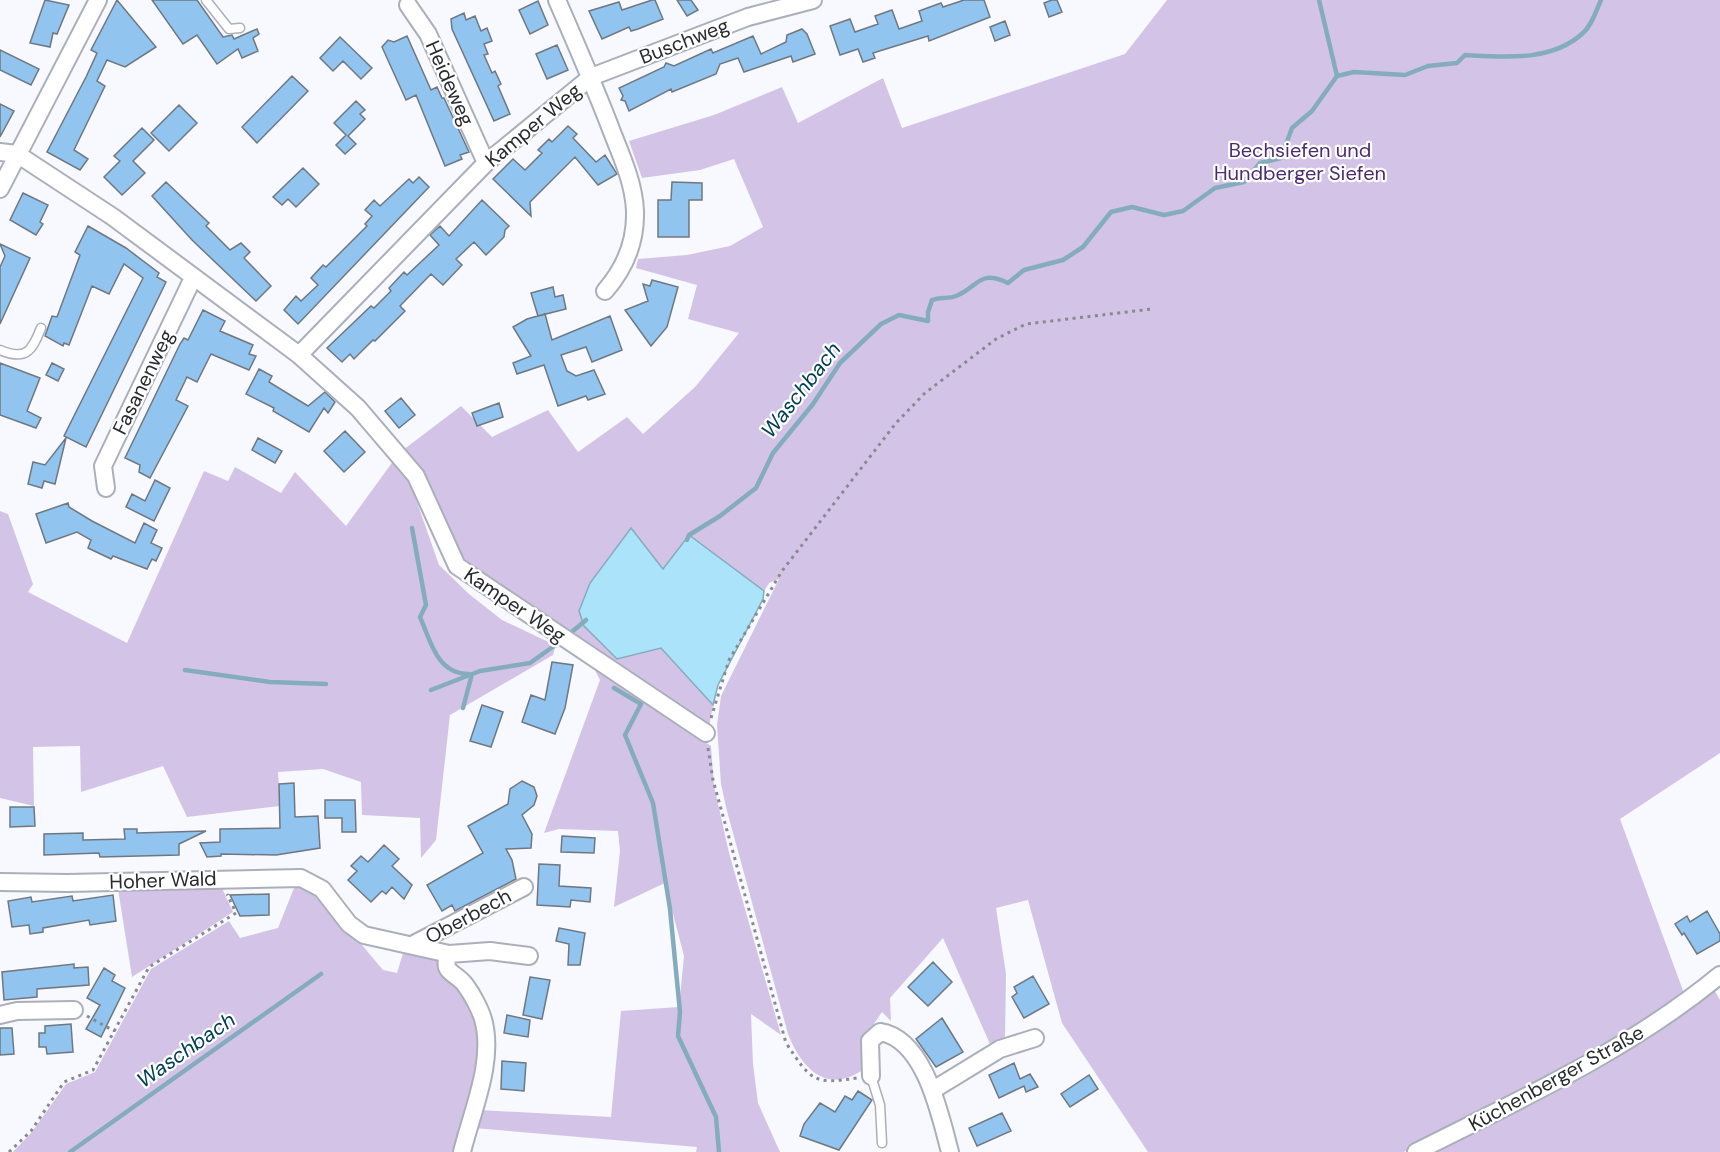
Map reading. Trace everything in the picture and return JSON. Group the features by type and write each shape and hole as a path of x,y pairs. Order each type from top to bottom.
{"street":[{"path":"0,189 98,0"},
{"path":"557,0 591,77 626,172 635,211 633,243 621,273 606,291"},
{"name":"Buschweg","path":"591,77 748,17 813,0"},
{"name":"Heideweg","path":"408,5 429,34 486,163"},
{"name":"Kamper Weg","path":"299,355 486,163 591,77"},
{"path":"0,152 17,154"},
{"name":"Kamper Weg","path":"17,154 113,217 299,355 358,408 416,476 457,566 706,733"},
{"name":"Fasanenweg","path":"106,488 103,466 193,278"},
{"name":"Hoher Wald","path":"0,882 68,884 220,878 301,878 322,889"},
{"name":"Oberbech","path":"412,945 524,887"},
{"name":"Oberbech","path":"322,889 349,924 364,935 449,954 490,951 529,956"},
{"name":"Oberbech","path":"449,954 445,965 447,969 466,985 483,1019 486,1055 462,1152"},
{"name":"Küchenberger Straße","path":"1416,1152 1597,1060 1675,1010 1720,975"},
{"path":"0,1015 17,1011 74,1010"},
{"path":"871,1076 870,1041 880,1032 889,1033 904,1041 933,1090 950,1152"},
{"path":"933,1090 1000,1048 1035,1038"}],"lane":[{"path":"206,0 229,29 240,28"},
{"path":"0,350 15,357 22,355 34,346 41,328"},
{"path":"871,1076 880,1105 882,1143"}],"path":[{"path":"871,1076 826,1083 806,1073 786,1043 713,780 706,733 729,660 782,572 896,423 925,393 996,339 1026,324 1152,309"},
{"path":"9,1152 31,1131 64,1082 93,1070 148,967 236,913 220,878"},
{"path":"74,1010 114,1031"}],"green space":[{"name":"Bechsiefen und Hundberger Siefen","path":"1167,0 1720,0 1720,753 1620,819 1685,996 1525,1090 1404,1152 1148,1152 1062,1023 1028,900 996,908 1006,974 1005,1037 990,1044 943,938 890,998 891,1021 882,1012 871,1028 863,1070 837,1080 816,1074 800,1057 788,1034 721,784 717,725 721,696 779,579 769,583 762,595 617,659 661,648 713,705 709,727 450,558 403,450 461,406 492,437 548,410 578,452 627,417 643,434 696,386 739,333 688,319 697,285 636,268 638,259 687,255 730,246 763,227 734,159 700,170 642,178 629,141 714,115 782,87 798,123 883,78 902,128 1125,54"},
{"path":"394,460 411,485 439,565 469,594 502,620 559,647 555,648 553,655 450,715 436,840 421,858 420,818 362,815 361,782 323,769 278,772 280,806 187,817 163,766 81,792 80,746 33,747 34,806 0,798 0,511 8,514 33,584 28,592 127,643 204,471 228,481 235,467 281,493 295,472 346,526"},
{"path":"594,668 711,746 714,786 729,853 781,1035 751,1014 753,1064 758,1103 780,1152 696,1152 697,1147 474,1128 479,1110 611,1117 621,1011 679,1007 684,956 665,883 614,907 620,851 618,831 559,829 544,833 600,680"},
{"path":"296,883 314,888 383,970 397,973 404,950 441,960 457,980 476,1017 482,1047 455,1152 13,1152 32,1132 66,1084 95,1072 151,969 229,921 240,938 278,928"},
{"path":"221,886 233,912 132,977 118,889"},
{"path":"1715,991 1720,1000 1720,1152 1430,1152 1641,1041"}],"water":[{"path":"631,528 663,569 689,535 764,591 763,599 718,685 713,705 661,648 617,659 584,626 579,611 590,583"}],"building":[{"path":"45,0 69,5 57,34 53,33 50,47 30,43"},
{"path":"117,0 156,47 125,67 107,60 97,81 105,86 74,150 88,159 80,170 47,152 86,77 97,53 91,50"},
{"path":"152,0 197,0 223,37 232,35 234,39 257,29 259,34 253,38 258,51 242,58 238,49 217,64 197,35 183,44"},
{"path":"655,0 663,19 631,31 629,27 602,39 589,11 619,2 622,10"},
{"path":"677,0 691,0 698,10 687,16"},
{"path":"964,0 984,0 990,17 929,41 928,36 873,53 875,58 863,62 858,49 840,55 830,26 850,19 855,32 878,24 875,16 892,10 899,29 922,21 919,11 941,3 943,7"},
{"path":"1057,0 1062,12 1049,17 1044,3"},
{"path":"538,1 548,25 530,34 519,10"},
{"path":"464,13 466,20 475,16 481,31 487,28 492,41 484,44 488,54 484,55 492,73 495,71 501,84 498,86 510,114 494,121 452,29 451,19"},
{"path":"1005,21 1010,35 995,41 990,27"},
{"path":"802,29 807,34 815,54 793,62 791,56 744,72 738,58 720,64 716,74 672,92 671,89 629,111 625,101 621,100 623,96 619,88 664,67 666,63 674,66 711,49 713,53 753,36 761,54 786,42 787,35"},
{"path":"407,36 431,90 437,87 444,98 469,152 460,155 462,159 445,166 416,95 406,100 382,47 388,40 394,42"},
{"path":"340,37 372,68 361,79 343,61 333,71 320,58"},
{"path":"557,45 568,70 547,79 536,54"},
{"path":"0,50 39,69 31,85 0,70"},
{"path":"292,76 308,91 257,143 242,127"},
{"path":"356,101 365,110 360,114 365,119 348,136 356,144 345,154 336,145 346,135 334,123"},
{"path":"0,104 14,111 0,137"},
{"path":"179,105 197,123 169,151 151,133"},
{"path":"568,126 577,134 573,138 596,162 605,155 617,174 598,185 575,157 530,202 531,216 493,179 513,159 525,170 542,153 538,150 549,139 552,142"},
{"path":"142,128 154,140 133,161 145,173 122,195 104,177 120,161 114,156"},
{"path":"303,168 319,184 296,207 288,199 282,205 273,197"},
{"path":"419,177 429,187 298,324 284,310 296,296 301,301 318,285 311,278 323,265 326,267 367,226 365,224 372,216 365,210 374,200 380,206 409,179 413,183"},
{"path":"166,182 209,223 206,226 230,250 241,243 250,252 244,258 271,286 256,301 192,240 152,196"},
{"path":"672,182 702,183 702,200 689,200 689,237 658,237 658,200 671,200"},
{"path":"23,193 48,205 40,222 43,224 36,235 10,220"},
{"path":"482,200 509,226 505,230 504,237 486,255 474,242 456,259 462,265 443,285 431,274 400,306 405,311 354,359 350,354 342,362 327,348 371,306 374,308 391,291 389,288 404,272 407,275 439,245 430,235 440,226 449,236"},
{"path":"88,226 126,248 159,273 157,277 166,282 86,447 64,436 143,278 124,264 109,294 92,286 69,345 64,343 63,346 45,336 52,316 57,317 80,255 75,252"},
{"path":"0,244 30,258 0,324 0,267 5,256"},
{"path":"652,280 678,287 667,327 651,346 625,310 648,301 643,284 650,286"},
{"path":"553,287 555,297 563,295 566,309 538,316 531,293"},
{"path":"203,310 225,321 220,331 253,345 249,354 256,356 249,370 211,354 197,382 187,377 176,400 188,406 150,478 139,472 140,465 125,458 180,344 184,338 188,340"},
{"path":"545,314 552,340 610,316 622,350 592,362 586,347 561,355 567,371 576,376 594,370 605,394 588,400 586,396 558,406 544,365 517,374 513,363 531,356 513,327 527,319"},
{"path":"0,363 40,378 27,411 41,418 36,428 0,415"},
{"path":"52,363 64,369 58,381 46,375"},
{"path":"259,369 272,376 269,382 308,406 325,392 335,402 328,413 324,408 309,432 273,411 274,408 246,394"},
{"path":"401,398 415,415 399,428 385,411"},
{"path":"499,403 503,417 477,426 472,413"},
{"path":"345,431 365,452 344,472 324,451"},
{"path":"66,438 55,484 44,481 42,488 28,484 33,462 45,465"},
{"path":"258,438 282,451 275,463 252,450"},
{"path":"155,480 170,488 154,521 126,507 132,494 145,501"},
{"path":"68,503 69,507 92,521 135,543 144,523 157,530 151,543 162,548 156,561 152,559 147,569 113,556 111,559 88,548 91,540 77,532 46,543 36,514"},
{"path":"552,662 573,665 565,708 555,734 522,722 531,695 545,700"},
{"path":"482,705 503,712 491,747 470,741"},
{"path":"522,781 534,787 537,796 534,805 522,815 532,834 531,848 506,849 512,860 516,879 455,911 452,905 442,911 427,885 483,853 468,826 508,804 510,789"},
{"path":"294,783 295,817 318,816 320,848 276,855 221,854 221,856 207,857 200,843 220,842 220,829 280,828 279,784"},
{"path":"325,800 355,800 356,832 342,832 342,818 325,818"},
{"path":"10,807 34,807 35,826 10,827"},
{"path":"124,829 137,829 137,833 206,831 179,844 179,855 100,857 99,853 44,855 44,834 83,833 83,840 125,839"},
{"path":"562,836 595,838 594,853 561,852"},
{"path":"384,845 399,859 392,866 412,885 404,899 392,887 386,894 382,891 371,902 348,880 357,871 351,866 361,856 368,862"},
{"path":"539,864 560,865 559,886 591,888 590,902 571,900 570,907 537,905"},
{"path":"269,894 269,915 240,916 230,895"},
{"path":"113,895 116,921 90,925 89,920 43,928 43,932 30,934 29,925 12,927 8,901 31,897 32,902 72,896 73,901"},
{"path":"1707,911 1720,934 1720,941 1697,954 1684,933 1682,935 1675,924 1687,916 1690,922"},
{"path":"559,928 585,933 580,965 568,965 569,944 556,941"},
{"path":"933,962 952,982 928,1006 908,987"},
{"path":"74,964 74,968 88,967 89,985 37,989 37,997 4,1000 2,972"},
{"path":"104,968 115,975 112,981 125,988 101,1037 86,1029 100,1005 87,998"},
{"path":"1033,976 1049,1004 1024,1018 1012,997 1017,993 1014,987"},
{"path":"530,977 550,980 542,1019 523,1015"},
{"path":"507,1015 530,1020 528,1037 504,1033"},
{"path":"942,1018 963,1052 936,1067 916,1039"},
{"path":"71,1024 73,1052 47,1054 46,1047 39,1047 39,1033 45,1033 45,1026"},
{"path":"0,1028 12,1028 14,1054 0,1055"},
{"path":"502,1061 526,1063 524,1091 501,1089"},
{"path":"1014,1063 1020,1079 1030,1074 1038,1087 1026,1092 1024,1086 999,1098 989,1075"},
{"path":"1089,1075 1098,1089 1070,1107 1061,1094"},
{"path":"858,1091 872,1100 839,1150 800,1136 804,1124 820,1103 835,1112 845,1096 852,1100"},
{"path":"1002,1113 1011,1131 977,1146 969,1128"}],"waterway":[{"path":"1319,0 1337,76"},
{"name":"Waschbach","path":"687,540 689,535 720,516 756,488 773,453 813,404 840,363 881,324 899,315 928,321 932,300 956,296 984,279 998,279 1008,283 1024,270 1063,260 1083,247 1111,212 1132,207 1164,215 1183,211 1215,188 1244,182 1260,163 1281,158 1292,128 1312,111 1337,76 1354,72 1405,75 1428,66 1457,63 1465,55 1527,56 1557,49 1571,42 1586,30 1601,0"},
{"path":"412,528 426,605 420,617 442,663 458,673 469,674"},
{"name":"Waschbach","path":"567,636 586,620"},
{"name":"Waschbach","path":"431,690 480,671 530,663 561,641"},
{"path":"185,670 270,682 326,684"},
{"name":"Waschbach","path":"463,708 472,674"},
{"path":"614,688 641,704 625,735 653,803 670,909 680,1012 678,1036 716,1117 719,1152"},
{"name":"Waschbach","path":"70,1152 321,974"}]}
